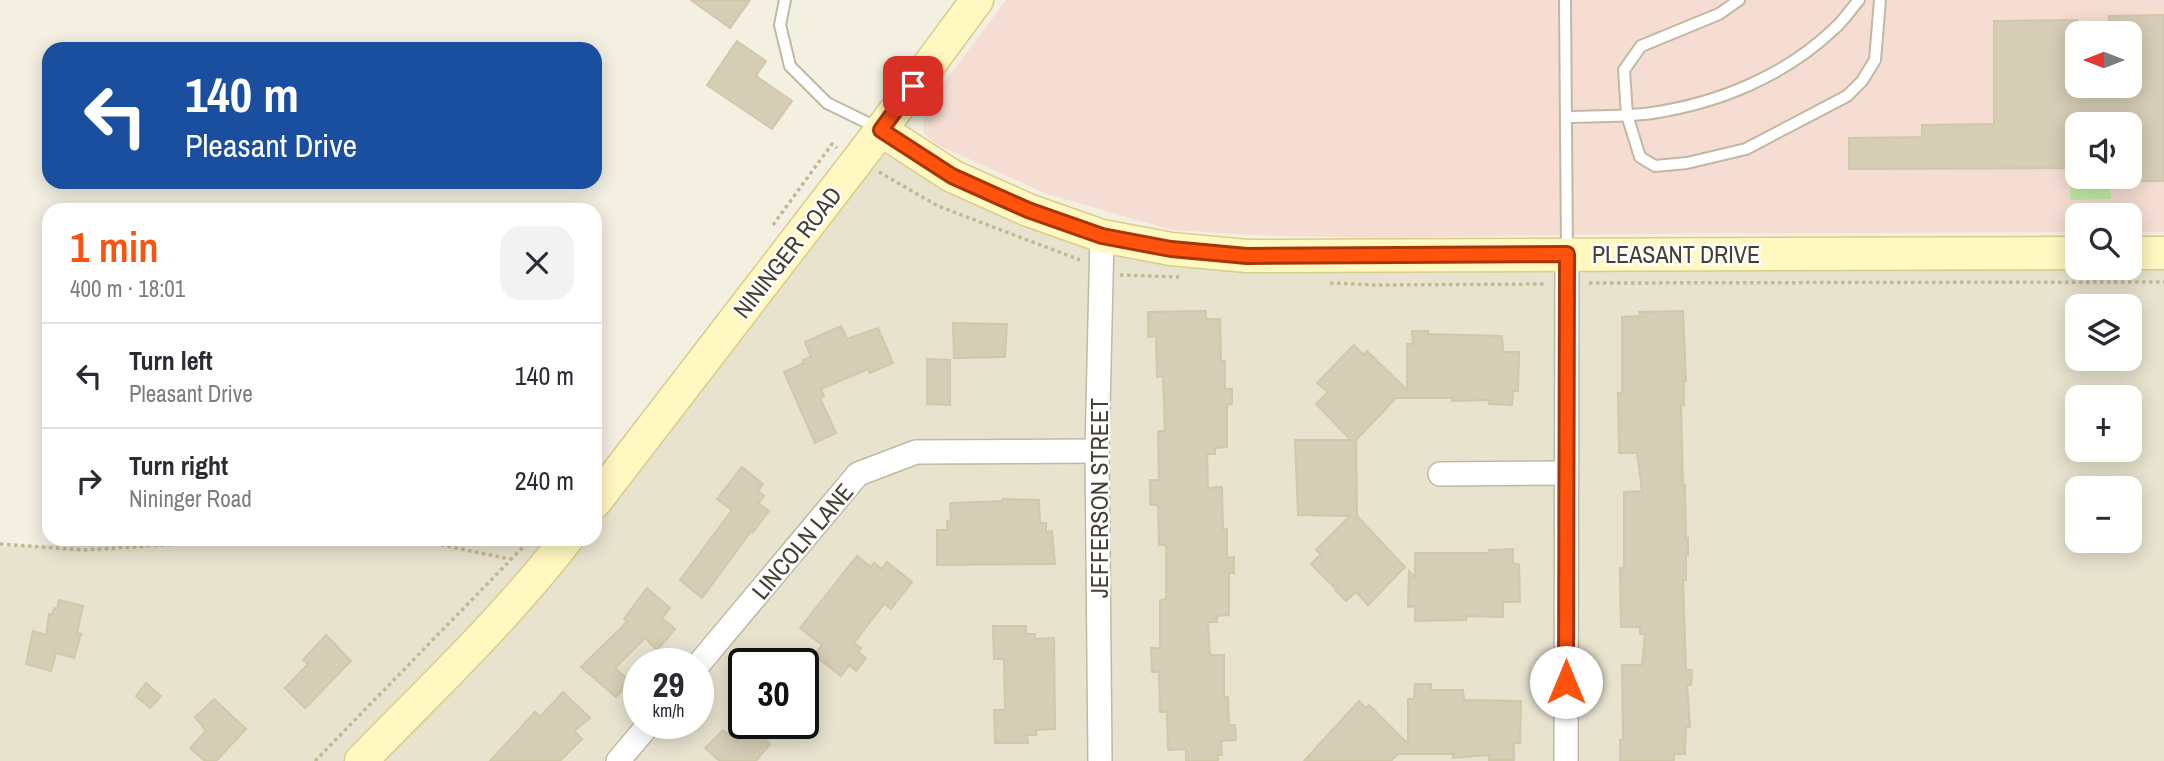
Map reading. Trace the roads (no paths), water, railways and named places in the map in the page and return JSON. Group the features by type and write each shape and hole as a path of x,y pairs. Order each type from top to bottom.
{"street":[{"name":"NININGER ROAD","path":"602,492 845,152 881,130 977,0"},
{"name":"PLEASANT DRIVE","path":"881,130 952,176 1028,210 1102,236 1171,249 1247,256 2065,253"},
{"name":"JEFFERSON STREET","path":"1100,761 1097,451 1102,236"},
{"path":"2142,253 2164,253"},
{"path":"1566,761 1567,254"},
{"name":"LINCOLN LANE","path":"712,648 858,474 916,452 1097,451"},
{"path":"1440,474 1565,473"},
{"path":"361,761 506,612 562,546"},
{"path":"618,761 637,739"}],"lane":[{"path":"785,0 780,25 790,66 827,103 881,130"},
{"path":"1565,0 1567,254"},
{"path":"1739,0 1718,14 1641,46 1624,70 1627,115 1640,157 1656,166 1687,163 1746,149 1847,96 1862,81 1875,60 1880,0"},
{"path":"1566,117 1650,113 1696,104 1743,89 1789,65 1835,28 1859,0"}]}
